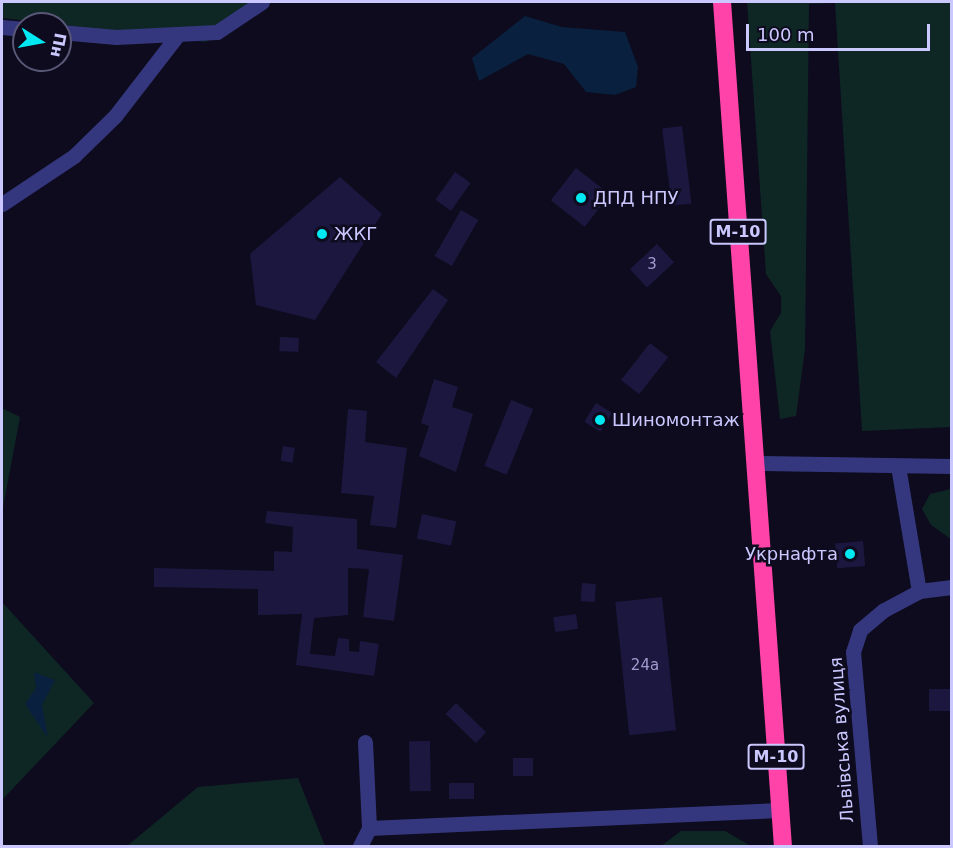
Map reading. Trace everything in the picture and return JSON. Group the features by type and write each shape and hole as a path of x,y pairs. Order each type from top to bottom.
{"highway":[{"name":"М-10","path":"722,2 783,846"}],"street":[{"path":"72,33 176,37 217,32 262,2"},
{"path":"2,204 74,156 115,116 176,37"},
{"path":"754,463 951,466"},
{"path":"898,466 919,591 951,587"},
{"name":"Львівська вулиця","path":"870,846 853,652 860,630 919,591"},
{"path":"360,846 369,828 365,742"},
{"path":"369,828 780,810"}],"green space":[{"path":"2,2 264,2 206,42 72,26 72,12 12,12 12,19 2,18"},
{"path":"747,2 951,2 951,427 862,431 835,3 809,4 805,349 796,416 780,419 770,331 781,313 781,296 766,274"},
{"path":"2,408 20,417 2,513"},
{"path":"952,489 951,539 931,525 922,509 930,494"},
{"path":"2,602 94,703 2,800"},
{"path":"298,778 325,846 127,846 198,787"},
{"path":"681,831 725,831 751,846 661,846"}],"water":[{"path":"525,16 562,27 625,32 638,67 636,87 615,95 586,92 564,64 528,54 479,81 472,58"},
{"path":"34,672 55,680 42,705 48,738 25,704 36,688"}],"building":[{"path":"682,126 692,203 672,206 662,128"},
{"name":"ДПД НПУ","path":"576,168 610,194 585,227 551,200"},
{"path":"455,172 471,183 451,211 435,200"},
{"name":"ЖКГ","path":"340,177 382,214 315,320 256,305 250,254"},
{"path":"461,210 478,220 452,266 434,256"},
{"path":"657,244 674,262 647,288 630,269"},
{"path":"433,289 448,300 396,378 376,362"},
{"path":"280,337 299,338 298,352 279,351"},
{"path":"650,343 668,357 639,394 621,380"},
{"path":"434,379 458,387 452,407 473,414 456,472 419,456 429,426 421,423"},
{"path":"511,400 533,409 507,475 484,466"},
{"path":"596,403 612,413 600,432 584,422"},
{"path":"348,409 367,411 365,442 407,448 396,528 370,525 374,496 341,493"},
{"path":"283,446 295,448 293,463 281,461"},
{"path":"267,511 357,519 357,549 403,555 394,621 363,617 369,569 348,568 348,615 314,618 310,654 335,656 338,638 349,639 349,651 359,652 360,641 379,644 374,676 296,665 302,614 258,615 258,589 154,587 154,568 274,571 274,551 292,552 293,527 265,523"},
{"path":"422,514 456,521 451,546 417,538"},
{"name":"Укрнафта","path":"863,541 865,566 837,568 835,543"},
{"path":"582,583 596,584 595,602 581,601"},
{"path":"662,597 676,730 629,735 615,602"},
{"path":"576,614 578,629 555,632 553,617"},
{"path":"929,689 951,689 951,711 929,711"},
{"path":"456,703 486,732 476,743 446,714"},
{"path":"409,741 430,741 431,791 410,791"},
{"path":"513,758 533,758 533,776 513,776"},
{"path":"449,783 474,783 474,799 449,799"}],"place":[{"name":"ДПД НПУ","path":"581,198"},
{"name":"ЖКГ","path":"322,234"},
{"name":"Шиномонтаж","path":"600,420"},
{"name":"Укрнафта","path":"850,554"}]}
